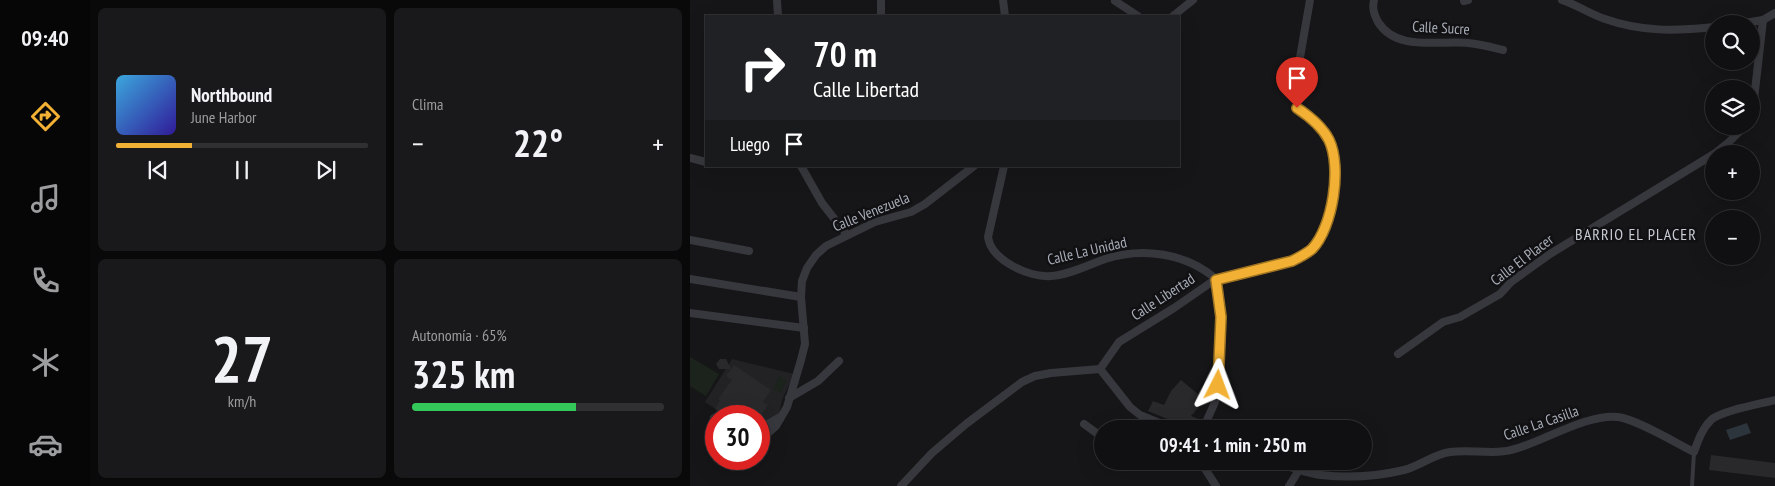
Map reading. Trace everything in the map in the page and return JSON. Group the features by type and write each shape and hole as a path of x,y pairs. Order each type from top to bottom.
{"street":[{"path":"777,0 778,15"},
{"path":"881,0 882,15"},
{"path":"1003,0 1005,15"},
{"path":"1115,0 1137,15"},
{"path":"1174,15 1193,0"},
{"name":"Calle Libertad","path":"1100,369 1119,342 1216,280 1292,261 1313,248 1320,236 1329,214 1335,185 1335,160 1329,139 1320,127 1297,108 1298,69 1310,0"},
{"name":"Calle Sucre","path":"1374,0 1375,17 1387,32 1396,39 1437,43 1468,43 1503,50"},
{"path":"1562,0 1604,19 1636,28 1705,27"},
{"path":"1760,20 1775,13"},
{"path":"1756,80 1763,20"},
{"name":"Calle El Placer","path":"1725,145 1736,135"},
{"path":"690,158 705,162"},
{"name":"Calle El Placer","path":"1398,354 1443,322 1460,317 1500,294 1511,282 1550,254 1705,159"},
{"path":"802,167 822,203 847,235"},
{"name":"Calle Venezuela","path":"770,431 776,426 786,407 805,344 801,297 802,281 807,268 816,255 826,246 875,222 911,212 973,167"},
{"name":"Calle La Unidad","path":"1004,167 988,237 993,252 1001,260 1038,276 1050,276 1118,256 1155,254 1174,256 1187,260 1206,270 1216,280"},
{"path":"690,240 749,251"},
{"path":"690,279 801,297"},
{"path":"1206,420 1215,402 1218,385 1221,317 1216,280"},
{"path":"690,312 804,328"},
{"path":"789,398 818,381 839,361"},
{"path":"901,486 932,453 966,424 1022,382 1035,376 1100,369 1130,407 1140,415 1152,420"},
{"path":"1694,452 1701,434 1712,418 1775,400"},
{"path":"770,423 782,416"},
{"name":"Calle La Casilla","path":"1299,470 1336,476 1390,473 1406,469 1448,452 1500,452 1514,450 1590,421 1620,417 1694,452"},
{"path":"1084,424 1094,431"},
{"path":"1206,470 1216,486"},
{"path":"1288,486 1299,470"}],"lane":[{"path":"1692,486 1694,452"}],"shaded area":[{"path":"690,357 719,374 706,396 690,386"},
{"path":"732,359 794,374 782,400 779,415 770,419 770,405 710,405 705,402"},
{"path":"779,376 787,380 781,393 773,389"},
{"path":"1747,423 1751,433 1730,440 1726,430"}],"building":[{"path":"720,359 726,359 731,369 719,369 716,364"},
{"path":"734,365 771,390 763,402 768,405 717,405 720,400 718,399 732,380 726,376"},
{"path":"1181,380 1205,400 1191,416 1201,420 1170,420 1148,411 1153,401 1164,405 1171,391"},
{"path":"1711,455 1775,463 1775,478 1709,470"}],"district":[{"name":"BARRIO EL PLACER","path":"1636,234"}],"route":[{"path":"1218,385 1221,317 1216,280 1292,261 1304,255 1313,248 1320,236 1333,200 1335,185 1333,149 1329,139 1320,127 1297,108"}]}
